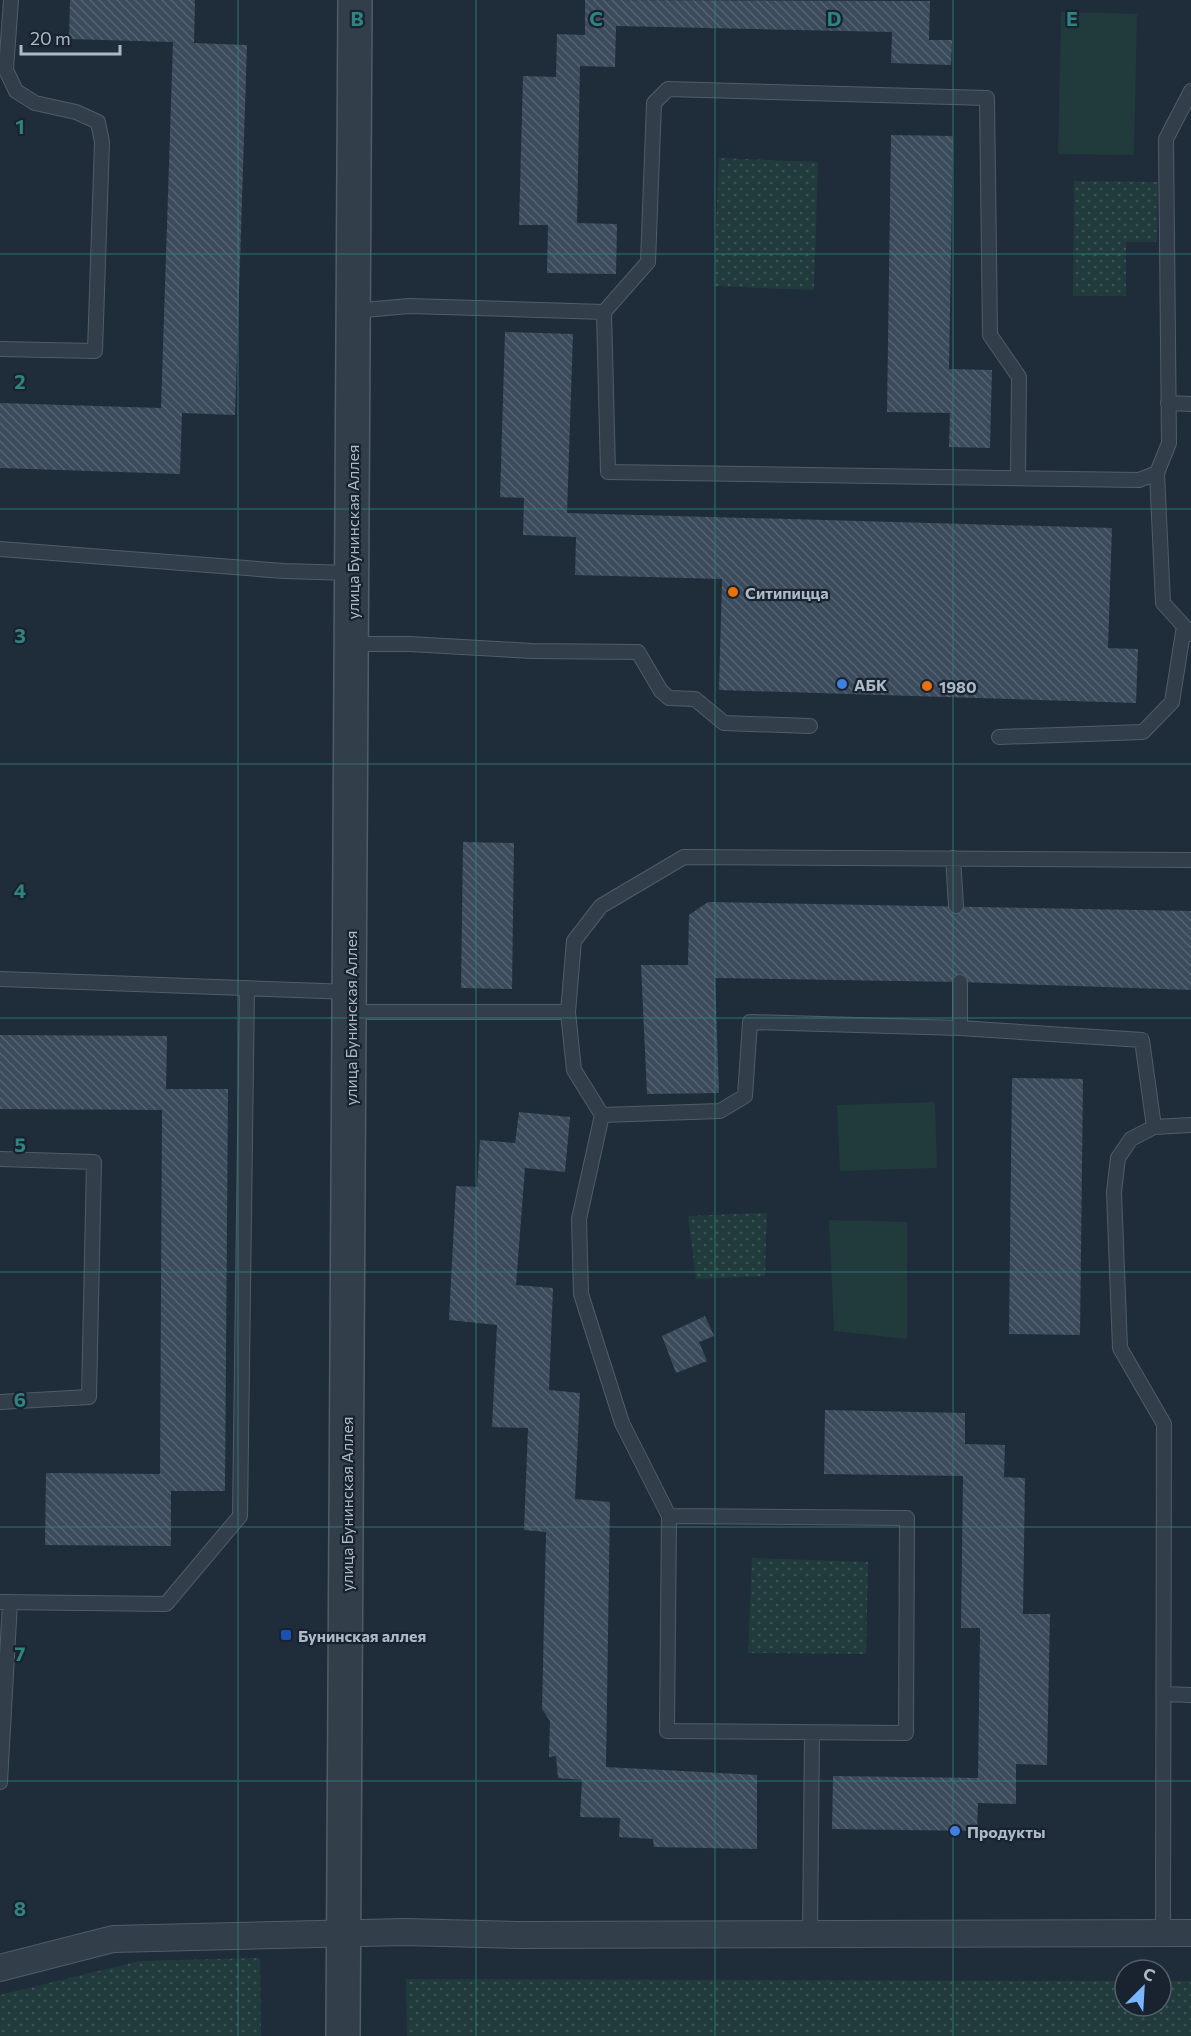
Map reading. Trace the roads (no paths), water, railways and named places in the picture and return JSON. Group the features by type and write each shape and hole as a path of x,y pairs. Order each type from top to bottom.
{"street":[{"name":"улица Бунинская Аллея","path":"343,2036 355,0"},
{"path":"0,1968 113,1939 404,1932 519,1935 1191,1933"}],"lane":[{"path":"0,349 95,351 102,142 98,122 76,112 35,103 15,91 6,70 11,0"},
{"path":"1018,477 1019,377 990,335 987,98 668,89 654,103 648,262 604,312 608,472 1138,480 1157,473"},
{"path":"999,737 1143,732 1173,702 1187,630 1163,603 1157,473 1169,443 1166,139 1191,92"},
{"path":"353,311 409,306 604,312"},
{"path":"1168,403 1191,404"},
{"path":"0,549 284,571 352,573"},
{"path":"352,644 410,644 532,651 638,652 662,691 669,698 695,699 724,723 810,726"},
{"path":"669,1516 907,1518 906,1733 667,1731 669,1516 622,1423 581,1293 579,1219 602,1115 574,1070 568,1012 574,941 601,906 684,858 1191,860"},
{"path":"953,858 956,906"},
{"path":"0,979 247,988 350,1002 568,1012"},
{"path":"960,982 960,1028"},
{"path":"0,1782 5,1602 166,1604 240,1516 247,988"},
{"path":"602,1115 720,1111 745,1096 750,1022 960,1028 1142,1040 1154,1127"},
{"path":"1163,1932 1164,1424 1120,1348 1114,1192 1118,1158 1131,1139 1154,1127 1191,1125"},
{"path":"0,1159 94,1162 89,1397 0,1401"},
{"path":"1164,1694 1191,1695"},
{"path":"810,1935 812,1734"}],"place":[{"name":"Ситипицца","path":"733,592"},
{"name":"АБК","path":"842,684"},
{"name":"1980","path":"927,686"},
{"name":"Бунинская аллея","path":"286,1635"},
{"name":"Продукты","path":"955,1831"}]}
